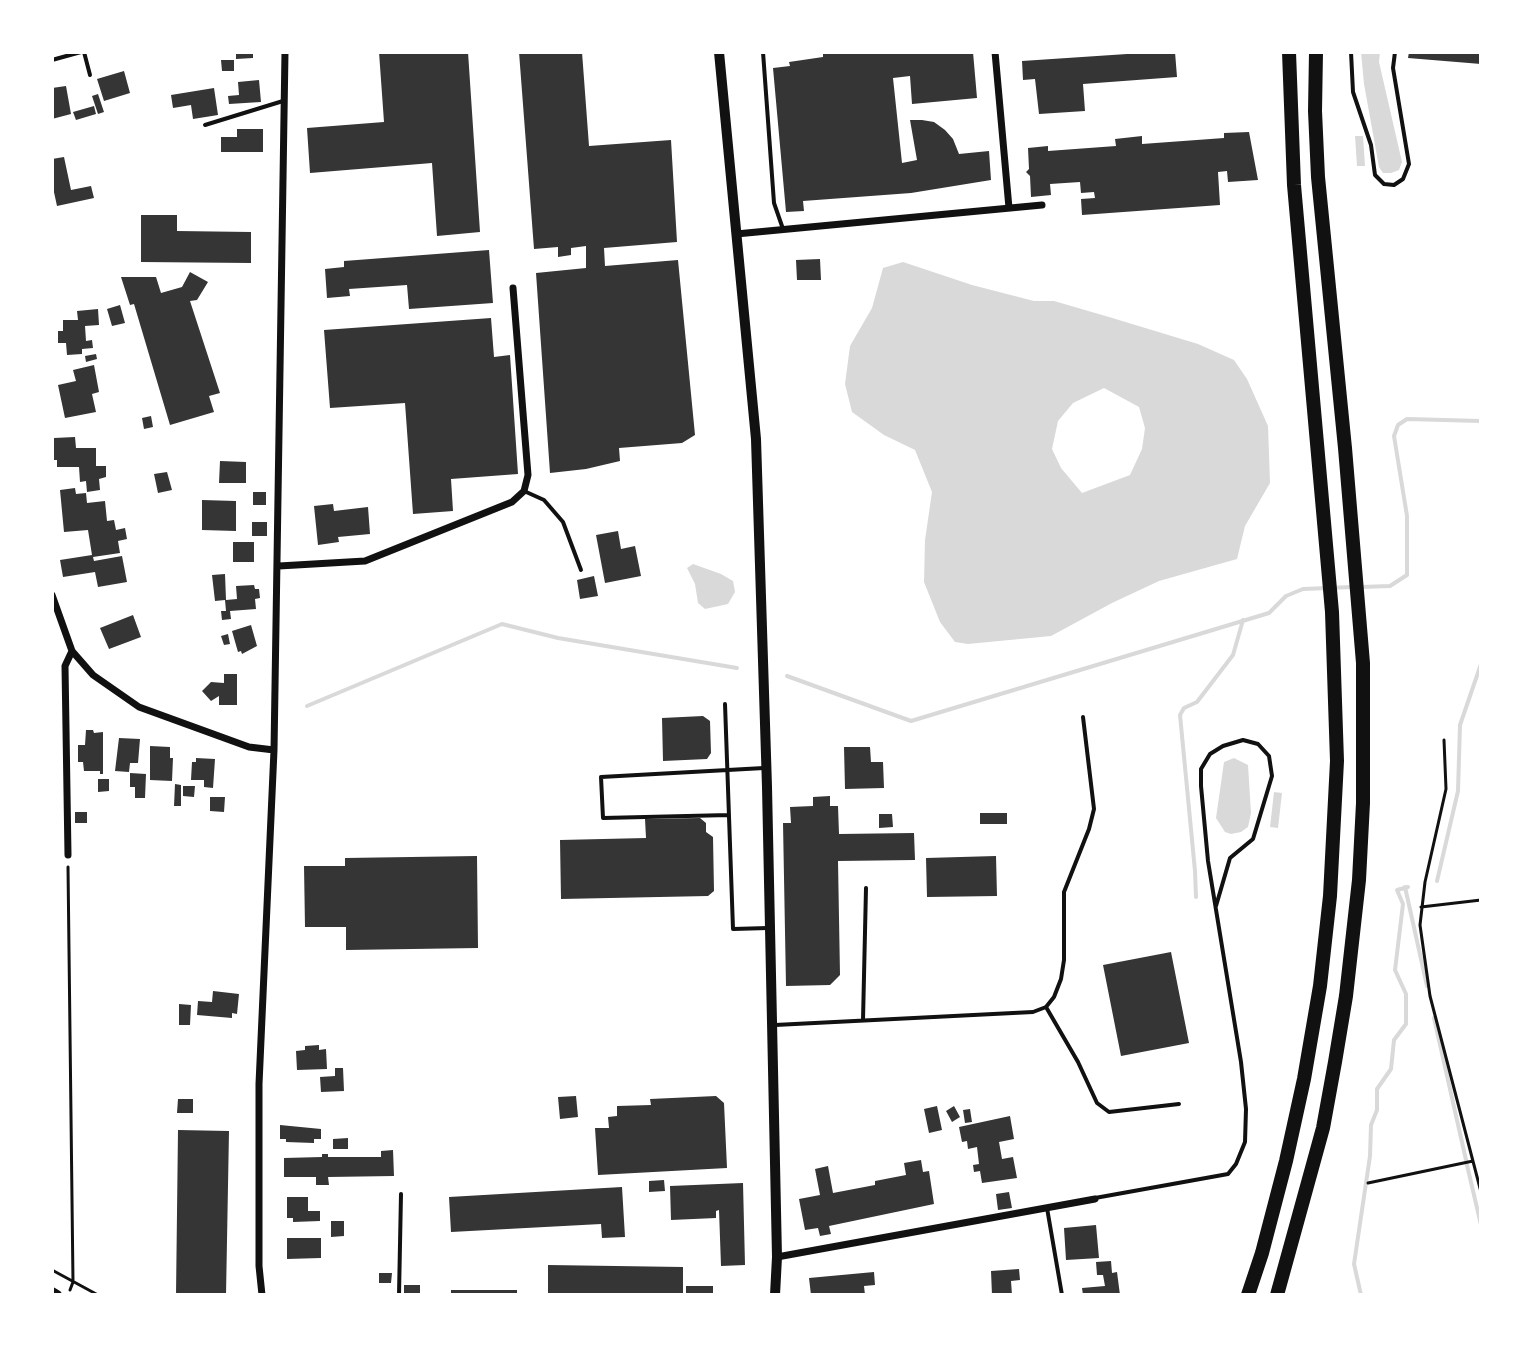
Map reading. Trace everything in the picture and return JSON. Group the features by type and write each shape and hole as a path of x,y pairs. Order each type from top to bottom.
{"highway":[{"path":"1248,1295 1286,1161 1320,986 1330,896 1337,761 1332,612 1294,185 1289,52"},
{"path":"1277,1295 1323,1128 1346,996 1359,880 1363,803 1364,708 1359,610 1318,177 1316,52"}],"main road":[{"path":"719,52 756,439 767,768 777,1257 775,1295"}],"street":[{"path":"262,1295 259,1266 259,1084 279,566 285,52"},
{"path":"995,52 1009,208"},
{"path":"736,234 1042,205"},
{"path":"279,566 365,561 512,502 524,491 528,475 513,288"},
{"path":"52,595 72,651 93,675 139,707 249,747 274,750"},
{"path":"68,855 65,666 72,651"},
{"path":"777,1257 1095,1199"}],"lane":[{"path":"52,60 83,52 90,75"},
{"path":"763,52 774,203 783,229"},
{"path":"1351,52 1353,92 1371,145 1375,175 1384,184 1394,185 1403,179 1409,164 1393,68 1395,52"},
{"path":"205,125 285,101"},
{"path":"524,491 544,500 563,522 581,570"},
{"path":"725,704 733,929 770,928"},
{"path":"772,1025 1033,1012 1046,1007 1061,979 1064,960 1064,892 1094,809 1083,717"},
{"path":"1095,1199 1228,1174 1245,1142 1246,1109 1203,824 1201,769 1210,754 1243,740 1258,744 1269,756 1272,776 1253,839 1230,858 1216,906"},
{"path":"729,815 603,818 601,777 767,768"},
{"path":"863,1020 866,888"},
{"path":"1046,1007 1078,1062 1097,1103 1109,1112 1179,1104"},
{"path":"399,1295 401,1194"},
{"path":"1047,1208 1062,1295"}],"path":[{"path":"1444,740 1446,789 1420,925 1430,996 1481,1192"},
{"path":"68,855 73,1282 68,1295"},
{"path":"1421,907 1481,900"},
{"path":"1368,1183 1473,1161"},
{"path":"52,1270 98,1295"}],"shaded area":[{"path":"1361,52 1380,52 1379,62 1402,162 1399,170 1391,173 1383,173 1379,167"},
{"path":"1355,136 1363,136 1365,166 1357,166"},
{"path":"903,262 972,285 1034,301 1054,301 1198,344 1234,360 1247,379 1268,426 1270,483 1245,526 1237,559 1159,581 1051,636 968,644 955,642 940,622 924,582 925,540 932,492 915,450 884,435 852,412 845,384 850,346 872,308 883,268","holes":["1104,388 1139,407 1145,428 1142,449 1130,475 1082,493 1061,468 1052,449 1058,421 1073,403"]},
{"path":"693,564 733,581 735,592 728,604 705,609 698,603 695,584 687,568"},
{"path":"1234,758 1248,765 1251,813 1248,827 1231,834 1225,832 1216,818 1224,762"},
{"path":"1274,792 1282,793 1278,828 1270,827"}],"building":[{"path":"236,52 253,52 253,58 236,59"},
{"path":"379,52 468,52 480,232 437,236 432,163 310,173 307,128 384,122"},
{"path":"519,52 582,52 589,146 671,140 677,242 604,248 605,266 678,260 695,435 682,443 619,448 620,461 550,473 536,273 586,268 586,246 571,248 571,255 558,257 558,247 534,249"},
{"path":"823,52 973,52 977,98 912,104 910,76 893,78 902,163 917,160 910,120 934,122 953,139 959,154 989,151 991,180 911,193 803,201 804,211 786,212 773,68 790,66 789,62 823,57"},
{"path":"1175,52 1177,77 1083,84 1085,111 1039,114 1035,79 1023,80 1022,61"},
{"path":"1409,52 1481,52 1481,64 1408,58"},
{"path":"221,60 234,60 234,71 222,71"},
{"path":"124,71 130,93 104,101 97,79"},
{"path":"259,80 261,102 229,104 228,96 239,95 238,82"},
{"path":"66,86 71,114 52,119 52,88"},
{"path":"214,88 218,115 193,119 191,105 173,108 171,95"},
{"path":"98,94 104,112 98,114 92,96"},
{"path":"94,106 96,114 76,120 73,112"},
{"path":"237,129 263,129 263,152 221,152 221,137 237,137"},
{"path":"1249,132 1258,180 1228,182 1227,171 1218,172 1220,205 1082,215 1081,199 1095,198 1094,192 1081,193 1080,182 1050,184 1051,195 1031,197 1030,176 1026,172 1029,169 1028,148 1048,146 1048,151 1116,146 1115,139 1142,136 1142,144 1224,138 1224,133"},
{"path":"64,157 71,190 91,186 94,198 57,206 52,183 52,159"},
{"path":"141,215 177,215 177,231 251,232 251,263 141,262"},
{"path":"489,250 493,303 409,309 407,285 349,289 350,296 327,298 325,269 344,267 344,261"},
{"path":"820,259 821,280 797,280 796,260"},
{"path":"190,272 208,282 197,300 190,301 220,393 209,396 214,412 170,425 134,304 130,305 121,277 156,277 161,293 182,287"},
{"path":"120,305 125,323 112,326 107,309"},
{"path":"98,309 99,325 85,326 86,341 92,340 93,348 82,349 82,354 67,355 66,343 58,343 58,331 63,331 63,320 78,320 77,311"},
{"path":"491,318 494,357 510,355 518,474 451,479 453,511 413,514 405,403 330,408 324,330"},
{"path":"96,354 97,359 86,362 85,356"},
{"path":"94,365 99,392 92,394 96,412 65,418 58,385 76,381 73,370"},
{"path":"151,416 153,427 144,429 142,418"},
{"path":"75,437 76,448 96,448 96,466 106,466 106,477 99,479 100,490 87,492 86,481 80,482 79,467 57,467 57,460 52,460 54,438"},
{"path":"220,461 246,462 246,483 219,483"},
{"path":"167,472 172,490 158,493 154,474"},
{"path":"75,488 76,494 86,493 87,503 105,501 107,521 114,520 116,530 125,528 127,539 118,541 120,553 93,557 94,561 122,556 127,582 98,587 95,572 63,577 60,560 92,555 88,530 64,532 60,490"},
{"path":"253,492 266,492 266,505 253,505"},
{"path":"202,500 236,501 236,531 202,530"},
{"path":"333,504 334,511 368,507 370,534 338,537 339,542 318,545 314,506"},
{"path":"252,522 267,522 267,536 252,536"},
{"path":"618,531 621,549 635,546 641,576 605,583 596,535"},
{"path":"233,542 254,542 254,562 233,562"},
{"path":"225,574 226,600 237,599 236,586 254,585 255,589 259,589 260,598 255,599 256,609 230,611 231,619 222,620 221,611 226,611 225,600 215,601 212,575"},
{"path":"594,576 598,596 580,599 577,580"},
{"path":"133,615 141,637 109,649 100,628"},
{"path":"251,625 257,646 242,654 238,652 232,631"},
{"path":"228,634 230,644 224,645 221,636"},
{"path":"224,674 237,674 237,705 219,705 219,696 211,701 202,691 211,682 224,683"},
{"path":"703,716 710,721 711,753 707,759 663,761 662,718"},
{"path":"86,730 103,732 103,774 100,771 84,771 83,762 78,762 78,745 85,745"},
{"path":"119,738 140,739 138,763 130,763 129,772 115,771"},
{"path":"150,746 170,747 172,781 150,780"},
{"path":"844,747 870,747 871,762 883,762 884,788 845,789"},
{"path":"196,758 215,759 213,788 204,787 204,780 191,780 192,762 196,762"},
{"path":"130,773 146,774 145,798 135,798 135,787 130,787"},
{"path":"98,779 109,779 109,791 98,792"},
{"path":"175,784 181,785 181,806 174,806"},
{"path":"183,786 195,786 194,797 183,796"},
{"path":"830,796 830,806 838,806 839,834 914,833 915,860 838,861 840,975 830,985 786,986 783,823 791,823 790,807 813,806 813,797"},
{"path":"210,797 225,797 224,812 210,811"},
{"path":"75,812 87,812 87,823 75,823"},
{"path":"980,813 1007,813 1007,824 980,824"},
{"path":"879,814 892,814 893,827 879,828"},
{"path":"700,818 706,823 706,832 713,837 714,891 708,896 561,899 560,840 646,838 645,819"},
{"path":"477,856 478,948 346,950 346,927 305,927 304,866 345,866 345,858"},
{"path":"996,856 997,896 927,897 926,858"},
{"path":"1171,952 1189,1043 1121,1056 1103,965"},
{"path":"213,991 239,994 237,1014 232,1013 232,1018 197,1015 198,1001 212,1002"},
{"path":"179,1004 191,1005 190,1025 179,1025"},
{"path":"319,1045 319,1050 326,1049 327,1069 297,1070 296,1051 305,1050 305,1046"},
{"path":"335,1068 343,1068 344,1091 321,1092 320,1077 335,1076"},
{"path":"576,1096 578,1117 560,1119 558,1097"},
{"path":"716,1096 724,1103 727,1168 598,1175 595,1128 609,1128 608,1117 617,1116 617,1106 651,1105 650,1099"},
{"path":"178,1099 193,1099 193,1113 177,1113"},
{"path":"937,1106 942,1130 929,1133 924,1109"},
{"path":"954,1106 960,1117 952,1122 946,1111"},
{"path":"970,1109 972,1122 965,1123 963,1110"},
{"path":"1010,1116 1014,1139 999,1142 1002,1159 1013,1157 1017,1178 982,1183 980,1171 974,1172 973,1165 979,1164 977,1147 968,1149 967,1141 962,1142 959,1127"},
{"path":"280,1125 321,1129 321,1139 314,1139 314,1143 286,1142 286,1139 280,1139"},
{"path":"178,1130 229,1131 226,1295 176,1295"},
{"path":"348,1138 348,1149 333,1149 333,1139"},
{"path":"393,1150 394,1176 328,1177 329,1185 316,1185 316,1177 284,1177 284,1158 322,1157 322,1154 328,1154 328,1157 381,1157 381,1151"},
{"path":"921,1160 923,1172 929,1171 934,1204 829,1226 831,1234 820,1236 818,1228 805,1230 799,1199 820,1195 815,1169 828,1166 833,1193 906,1175 904,1163"},
{"path":"664,1180 665,1191 649,1192 649,1181"},
{"path":"743,1183 745,1265 721,1266 719,1210 716,1211 716,1218 671,1220 670,1186"},
{"path":"622,1187 625,1237 602,1238 601,1224 451,1232 449,1197"},
{"path":"1009,1192 1012,1208 998,1210 996,1194"},
{"path":"287,1197 308,1197 308,1211 320,1211 320,1221 293,1222 293,1218 287,1218"},
{"path":"331,1221 344,1221 344,1236 331,1237"},
{"path":"1096,1225 1099,1258 1066,1260 1064,1228"},
{"path":"287,1238 321,1238 321,1258 287,1259"},
{"path":"1111,1261 1112,1273 1117,1272 1120,1295 1083,1295 1082,1288 1105,1286 1103,1275 1097,1275 1096,1262"},
{"path":"548,1265 683,1267 683,1295 548,1295"},
{"path":"1019,1269 1020,1280 1011,1281 1012,1295 992,1295 991,1271"},
{"path":"874,1272 875,1285 864,1286 865,1295 811,1295 809,1278"},
{"path":"379,1273 392,1273 391,1283 379,1283"},
{"path":"404,1285 420,1285 420,1295 404,1295"},
{"path":"686,1286 713,1286 713,1295 686,1295"},
{"path":"451,1290 517,1290 517,1295 451,1295"}],"waterway":[{"path":"1361,587 1390,586 1407,575 1407,516 1394,436 1398,425 1407,419 1481,421"},
{"path":"787,676 911,721 1269,613 1286,596 1303,589 1352,587"},
{"path":"1196,897 1180,715 1184,708 1197,702 1233,655 1243,620"},
{"path":"307,706 502,624 558,638 737,668"},
{"path":"1437,881 1458,791 1460,725 1481,664"},
{"path":"1405,887 1427,986"},
{"path":"1361,1295 1354,1264 1370,1156 1371,1125 1377,1110 1377,1089 1391,1069 1394,1040 1406,1024 1406,994 1395,970 1403,904 1397,890 1408,887"},
{"path":"1434,1018 1466,1160"},
{"path":"1467,1165 1481,1225"}]}
